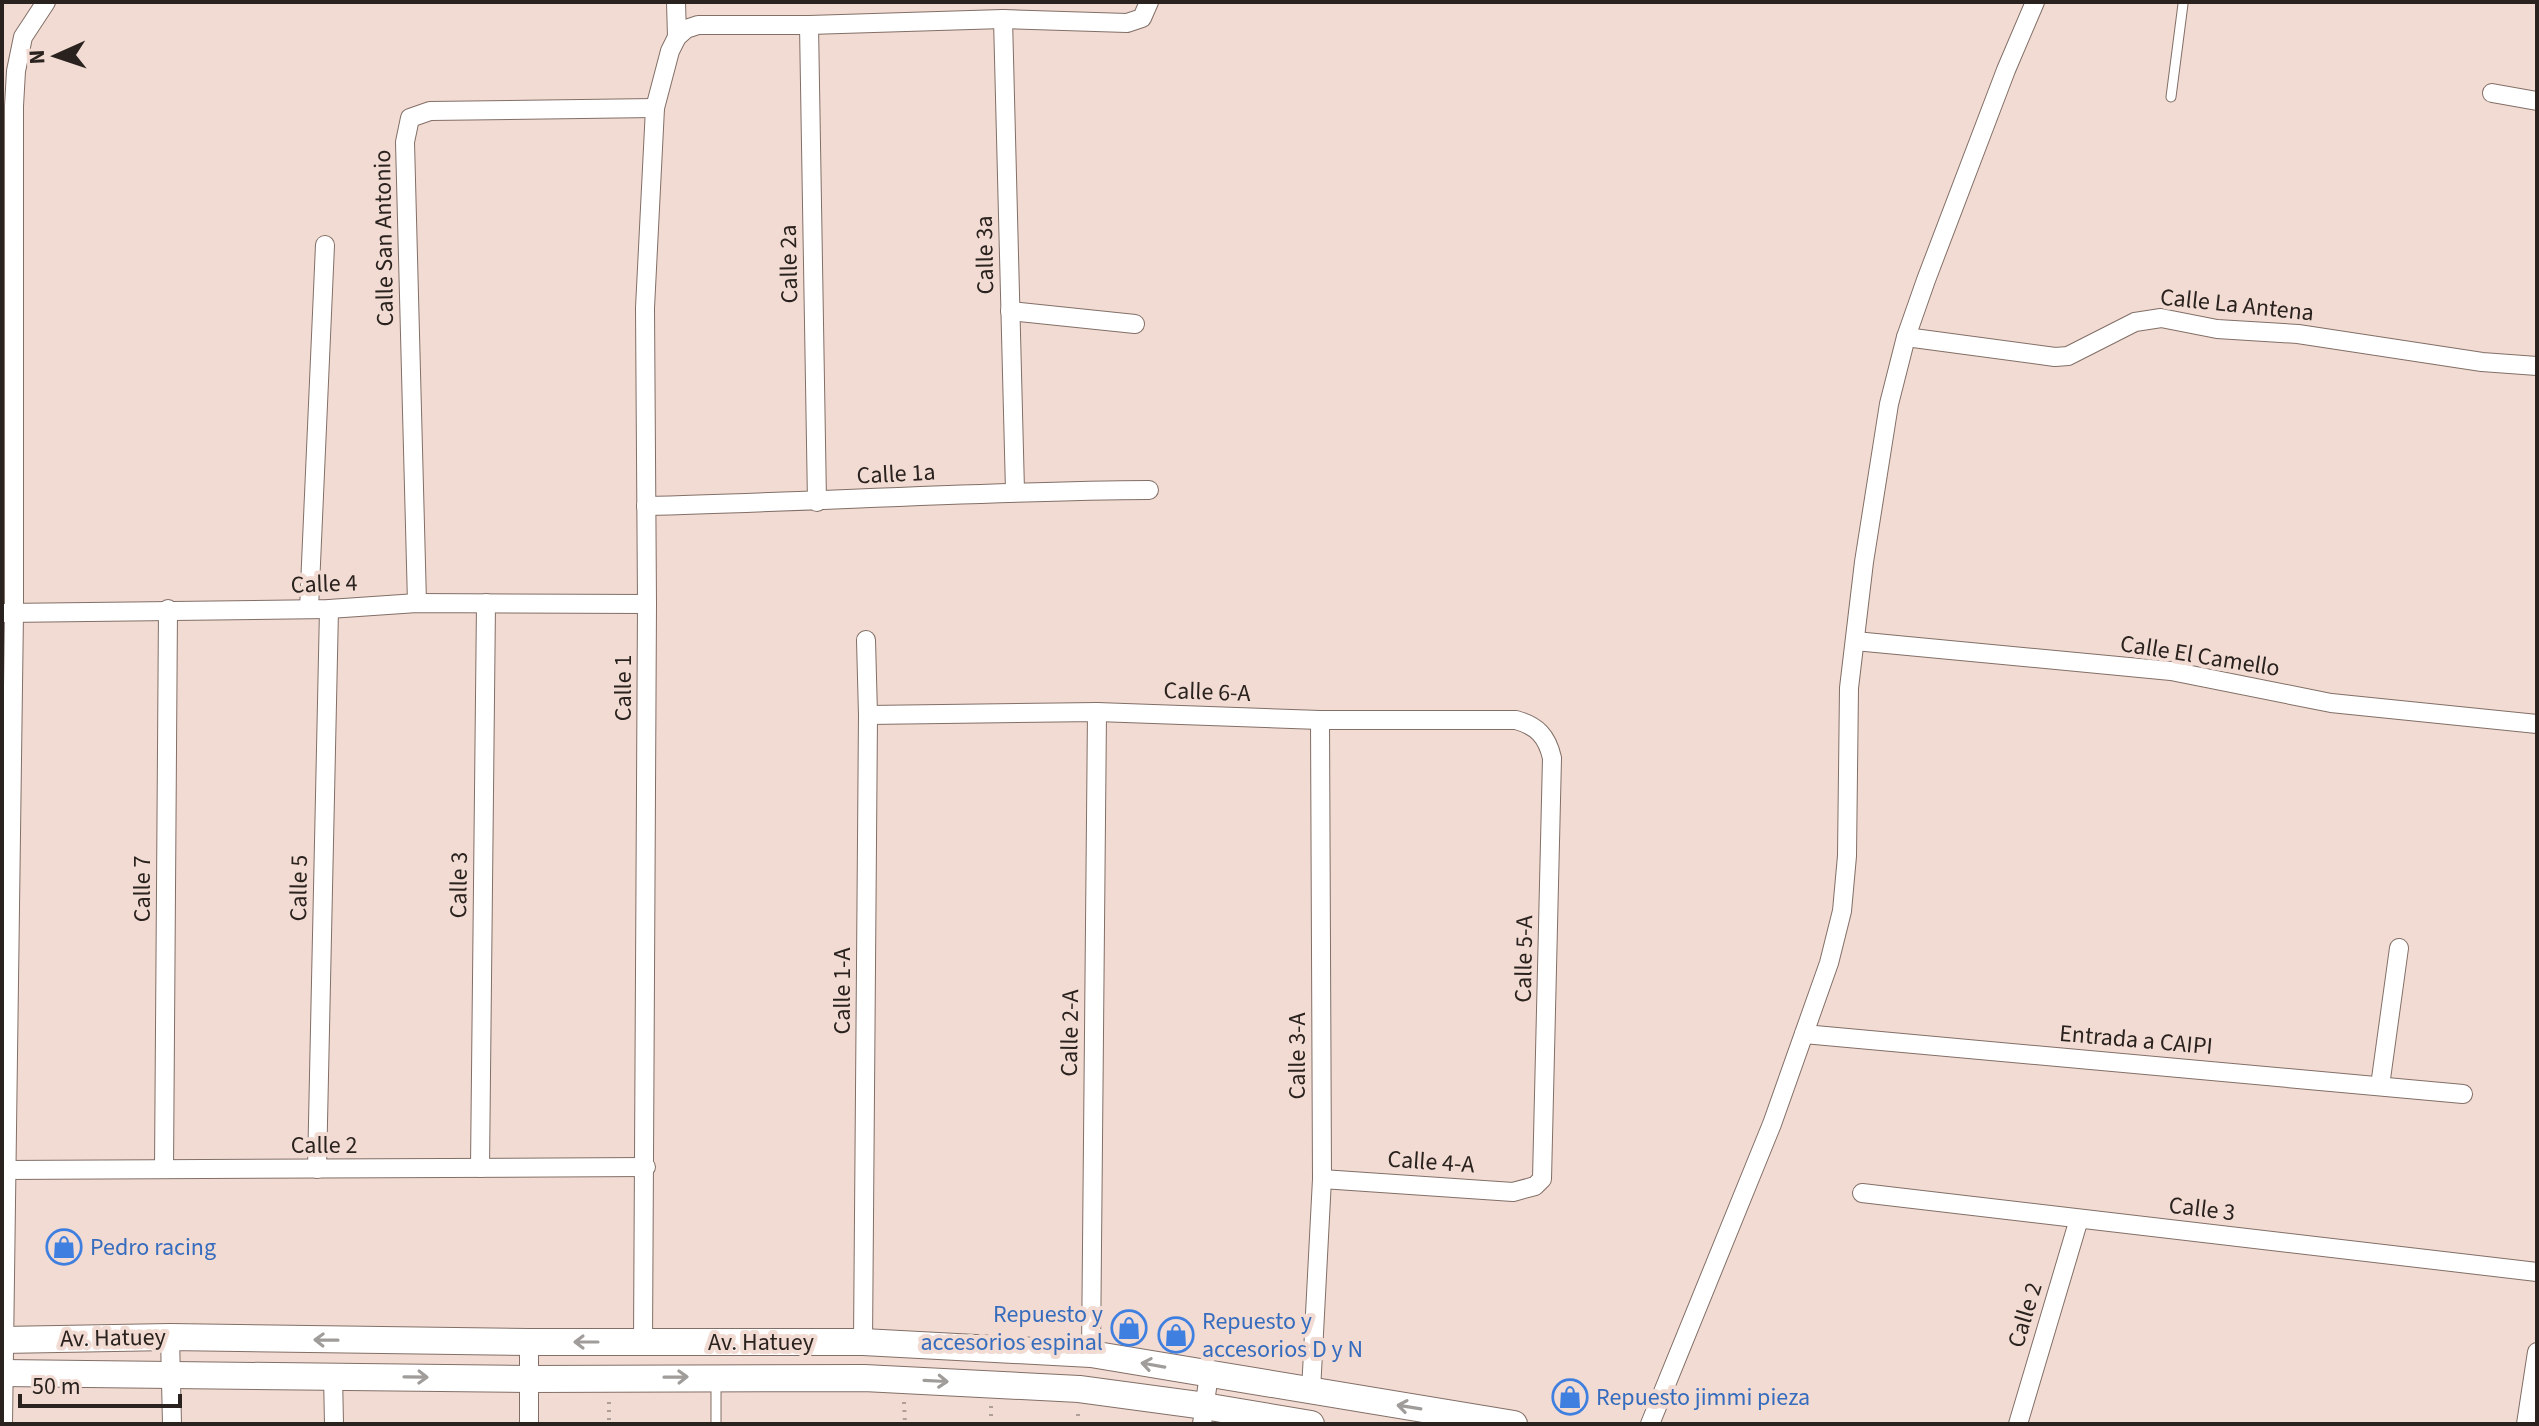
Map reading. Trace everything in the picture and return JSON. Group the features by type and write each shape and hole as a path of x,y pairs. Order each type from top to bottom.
{"main road":[{"name":"Av. Hatuey","path":"3,1340 170,1337 529,1342 863,1342 1091,1354 1514,1424"},
{"name":"Av. Hatuey","path":"2,1373 528,1379 864,1378 1079,1389 1203,1415 1311,1424"}],"street":[{"path":"3,1424 8,99 23,37 46,2"},
{"path":"676,2 677,37"},
{"path":"940,2 940,21"},
{"path":"677,37 686,29 698,25 1003,19 1127,23 1142,18 1149,2"},
{"path":"1650,1424 1760,1153 1829,963 1842,911 1847,856 1849,688 1864,562 1889,404 1906,337 2035,2"},
{"name":"Calle 3a","path":"1003,19 1015,491"},
{"name":"Calle 2a","path":"809,25 817,502"},
{"name":"Calle 1","path":"643,1342 646,1167 645,308 655,108 670,51 677,37"},
{"path":"2492,93 2537,101"},
{"name":"Calle San Antonio","path":"417,603 405,142 410,118 430,111 655,108"},
{"path":"309,609 325,245"},
{"path":"1010,311 1135,324"},
{"name":"Calle La Antena","path":"1906,337 2055,357 2068,356 2135,322 2161,318 2217,329 2298,334 2482,362 2537,366"},
{"name":"Calle 1a","path":"646,506 817,502 1015,491 1149,490"},
{"name":"Calle 4","path":"8,613 329,609 417,603 647,604"},
{"name":"Calle 3","path":"480,1168 486,603"},
{"name":"Calle 7","path":"164,1169 168,609"},
{"name":"Calle 5","path":"317,1169 329,609"},
{"name":"Calle 1-A","path":"863,1342 866,640"},
{"name":"Calle El Camello","path":"1855,641 2171,671 2331,703 2537,724"},
{"name":"Calle 6-A","path":"868,715 1097,712 1320,720 1516,720 1531,724 1542,733"},
{"name":"Calle 2-A","path":"1091,1354 1097,712"},
{"name":"Calle 3-A","path":"1311,1391 1322,1179 1320,720"},
{"name":"Calle 5-A","path":"1535,1186 1542,1179 1543,1165 1552,758 1542,733"},
{"path":"2380,1086 2399,948"},
{"name":"Entrada a CAIPI","path":"1804,1034 2463,1094"},
{"name":"Calle 2","path":"3,1170 646,1167"},
{"name":"Calle 4-A","path":"1322,1179 1513,1192 1535,1186"},
{"name":"Calle 3","path":"1862,1193 2537,1272"},
{"name":"Calle 2","path":"2018,1424 2079,1219"},
{"path":"170,1337 172,1424"},
{"path":"529,1342 529,1424"},
{"path":"2526,1424 2537,1352"},
{"path":"1203,1415 1209,1374"},
{"path":"333,1375 334,1424"}],"lane":[{"path":"2171,97 2183,4"},
{"path":"716,1377 716,1424"}],"place":[{"name":"Pedro racing","path":"64,1247"},
{"name":"Repuesto y accesorios espinal","path":"1129,1328"},
{"name":"Repuesto y accesorios D y N","path":"1176,1335"},
{"name":"Repuesto jimmi pieza","path":"1570,1397"}]}
